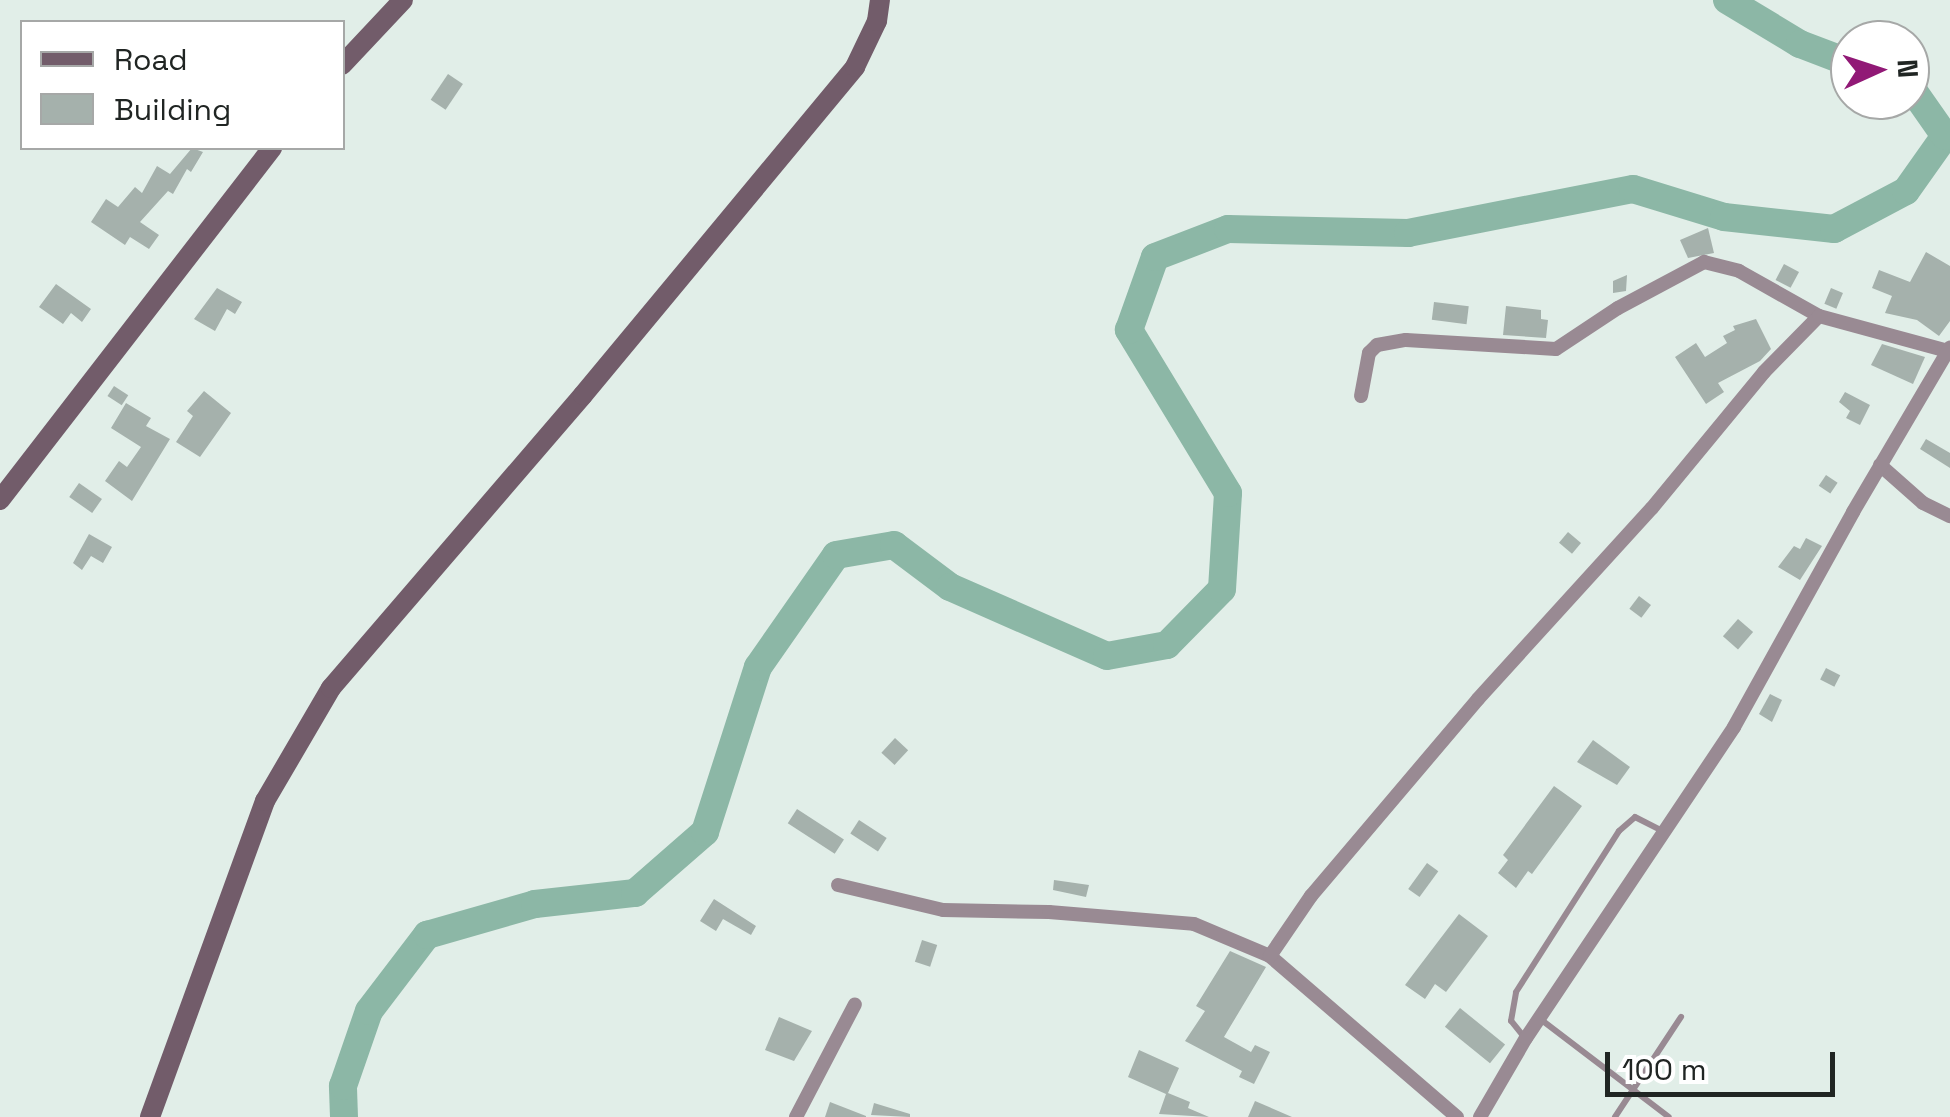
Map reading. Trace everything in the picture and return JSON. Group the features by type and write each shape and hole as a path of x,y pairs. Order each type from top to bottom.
{"main road":[{"path":"345,62 403,0"},
{"path":"150,1117 266,801 331,688 583,396 855,67 877,22 880,0"},
{"path":"0,500 270,150"}],"street":[{"path":"1361,396 1366,362 1378,345 1406,340 1556,349 1618,308 1704,262 1739,271 1819,316 1949,349 1734,727 1526,1038 1480,1117"},
{"path":"1270,956 1311,896 1478,698 1652,508 1764,372 1819,316"},
{"path":"1880,465 1923,503 1950,516"},
{"path":"838,885 943,910 1050,912 1194,924 1270,956 1457,1117"},
{"path":"796,1117 855,1004"}],"lane":[{"path":"1526,1038 1511,1022 1516,992 1619,831 1635,817 1665,832"},
{"path":"1615,1117 1681,1017"},
{"path":"1540,1018 1669,1117"}],"building":[{"path":"448,74 463,84 446,110 431,100"},
{"path":"190,150 203,152 191,172 187,169 173,194 168,191 140,222 159,235 149,249 130,237 125,245 91,222 106,199 118,207 135,187 142,193 157,166 170,174"},
{"path":"1708,228 1714,253 1688,258 1680,240"},
{"path":"1926,252 1950,266 1950,321 1939,336 1917,320 1885,313 1892,296 1872,288 1879,270 1910,282"},
{"path":"1784,264 1799,272 1791,288 1776,280"},
{"path":"1627,275 1626,291 1613,293 1613,281"},
{"path":"56,284 91,309 82,322 71,313 63,324 39,307"},
{"path":"217,288 242,302 235,314 227,309 215,331 194,319"},
{"path":"1831,288 1843,293 1836,309 1824,304"},
{"path":"1434,302 1469,306 1467,324 1432,320"},
{"path":"1506,306 1541,310 1541,319 1548,320 1546,338 1503,335"},
{"path":"1756,319 1771,349 1760,361 1718,383 1724,392 1706,404 1675,357 1696,343 1705,357 1727,343 1723,336 1735,330 1733,326"},
{"path":"1882,344 1925,357 1913,384 1871,365"},
{"path":"114,386 128,395 122,405 107,396"},
{"path":"204,391 231,413 200,457 176,442 193,416 187,411"},
{"path":"1845,392 1870,405 1860,425 1846,418 1850,411 1839,402"},
{"path":"126,403 151,418 146,426 170,439 132,501 105,481 119,461 127,467 141,447 111,428"},
{"path":"1926,439 1950,453 1950,468 1920,449"},
{"path":"1826,475 1838,483 1830,494 1819,486"},
{"path":"79,483 102,499 92,513 69,497"},
{"path":"1568,532 1581,543 1572,554 1559,543"},
{"path":"89,534 112,547 103,563 91,556 82,570 73,563"},
{"path":"1806,538 1822,546 1800,580 1778,567 1794,546 1800,549"},
{"path":"1639,596 1651,605 1641,618 1629,609"},
{"path":"1738,619 1753,632 1738,649 1723,636"},
{"path":"1826,668 1840,675 1834,687 1820,680"},
{"path":"1770,694 1782,700 1772,722 1759,714"},
{"path":"895,738 908,750 895,765 881,753"},
{"path":"1593,740 1630,767 1617,785 1577,762"},
{"path":"1554,786 1582,806 1532,874 1528,871 1516,888 1498,873 1508,860 1503,855"},
{"path":"797,809 844,839 835,854 788,823"},
{"path":"859,820 887,838 878,851 850,833"},
{"path":"1427,863 1438,871 1420,897 1408,889"},
{"path":"1054,880 1089,885 1086,897 1053,890"},
{"path":"714,899 756,926 751,935 723,919 716,931 700,921"},
{"path":"1459,914 1488,936 1446,992 1435,984 1425,999 1405,985"},
{"path":"922,940 937,945 930,967 915,962"},
{"path":"1230,951 1266,967 1224,1037 1251,1052 1255,1045 1270,1052 1254,1084 1239,1077 1242,1071 1185,1041 1205,1011 1196,1006"},
{"path":"1460,1008 1505,1045 1490,1063 1445,1027"},
{"path":"779,1017 812,1031 794,1061 765,1050"},
{"path":"1139,1050 1179,1068 1168,1093 1190,1102 1188,1108 1209,1117 1159,1114 1166,1094 1128,1077"},
{"path":"1255,1101 1292,1117 1248,1117"},
{"path":"830,1102 866,1116 866,1117 825,1117"},
{"path":"874,1103 910,1114 910,1117 871,1115"}],"waterway":[{"path":"1727,0 1800,44 1830,55"},
{"path":"344,1117 343,1086 369,1011 427,935 535,904 635,893 705,832 758,667 836,555 894,545 950,587 1107,656 1167,645 1222,589 1228,493 1129,330 1155,257 1228,229 1408,233 1633,189 1724,217 1834,229 1906,191 1945,136 1930,115"}]}
